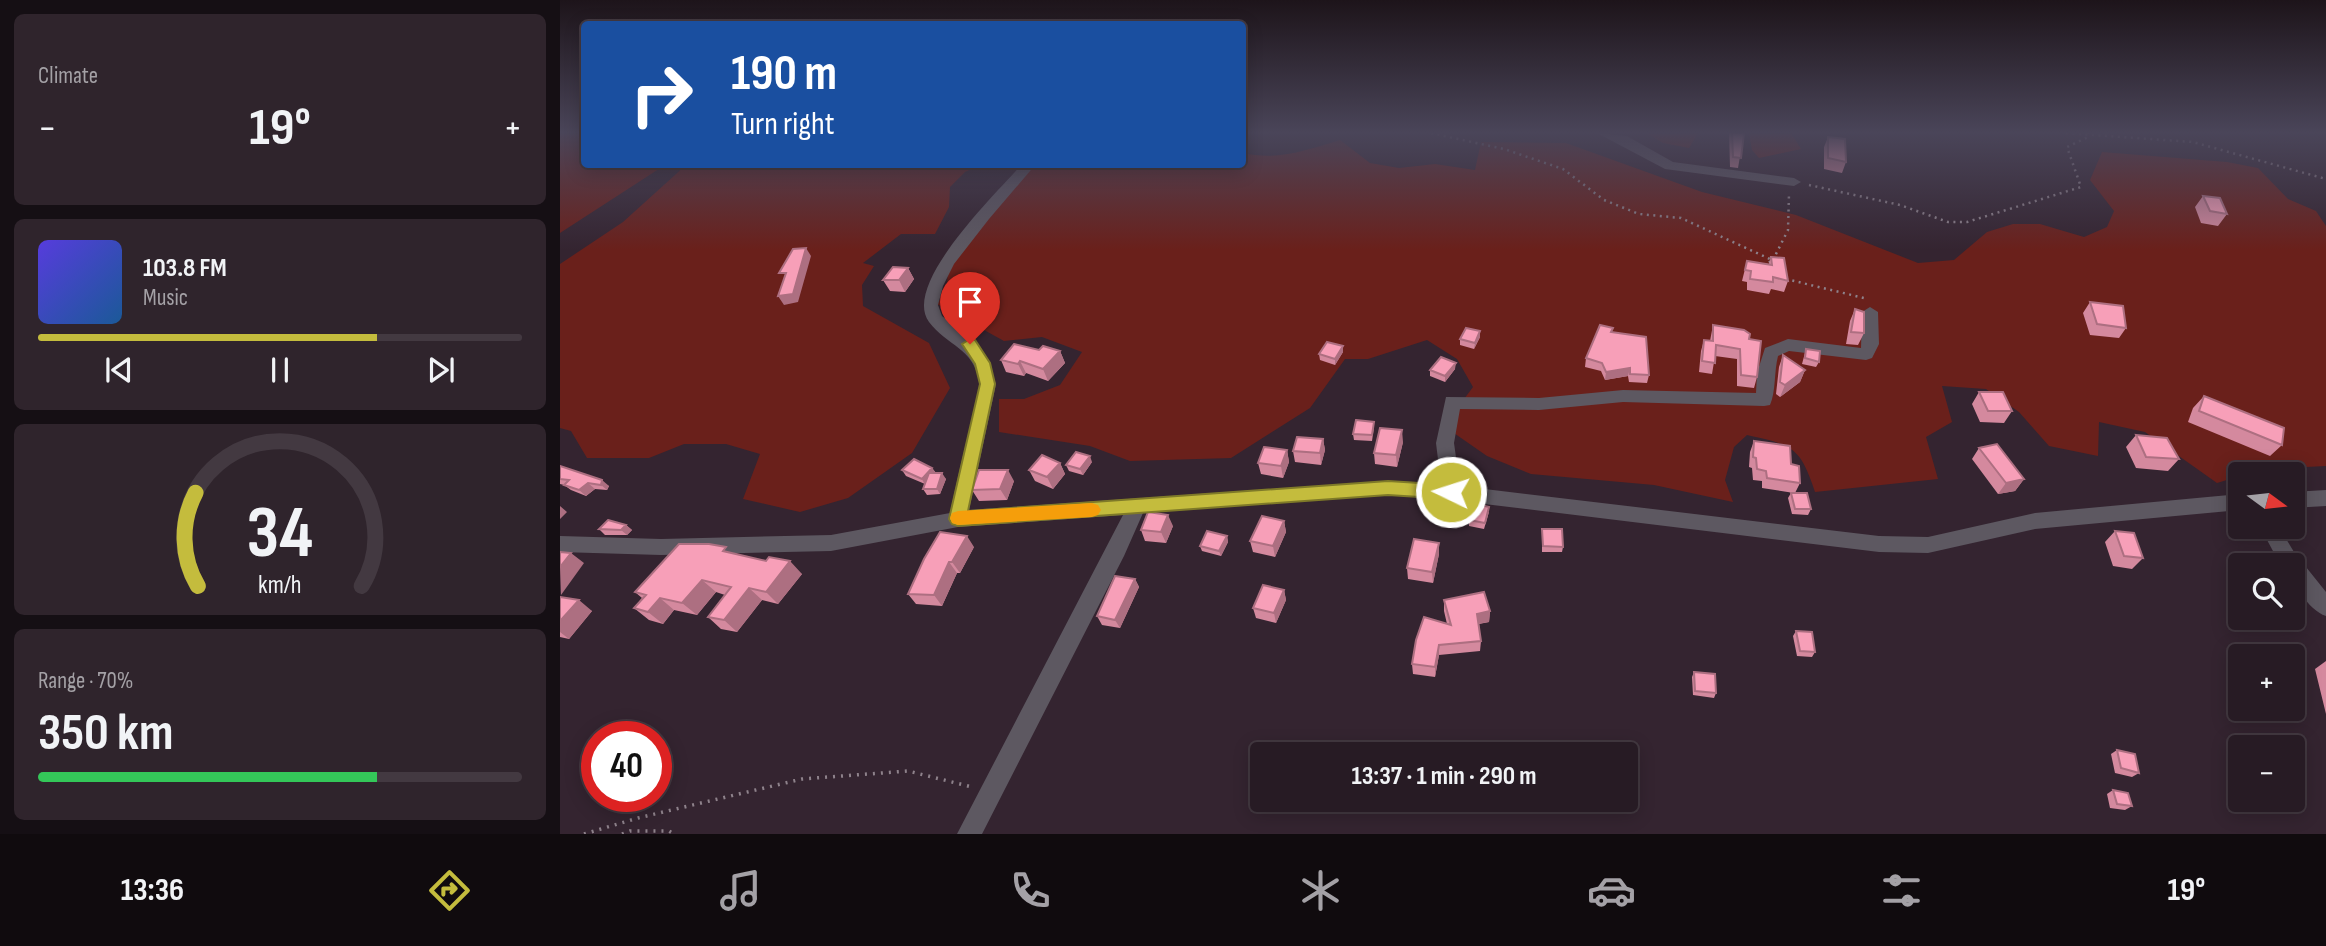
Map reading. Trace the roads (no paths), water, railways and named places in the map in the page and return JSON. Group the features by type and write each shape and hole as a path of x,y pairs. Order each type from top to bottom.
{"street":[{"path":"958,519 988,384 983,363 970,344 933,317 929,303 937,280 962,242 1023,172"},
{"path":"1717,172 1794,182"},
{"path":"1451,492 1445,443 1452,402 1539,404 1623,396 1763,400 1765,373 1771,352 1788,345 1866,354 1871,344 1870,312"},
{"path":"560,544 661,547 831,543 958,519 1388,488 1451,492 1879,544 1928,545 2035,521 2228,503"},
{"path":"2305,499 2326,498"},
{"path":"969,834 1117,551 1136,507"},
{"path":"2276,539 2287,558 2326,607"}]}
